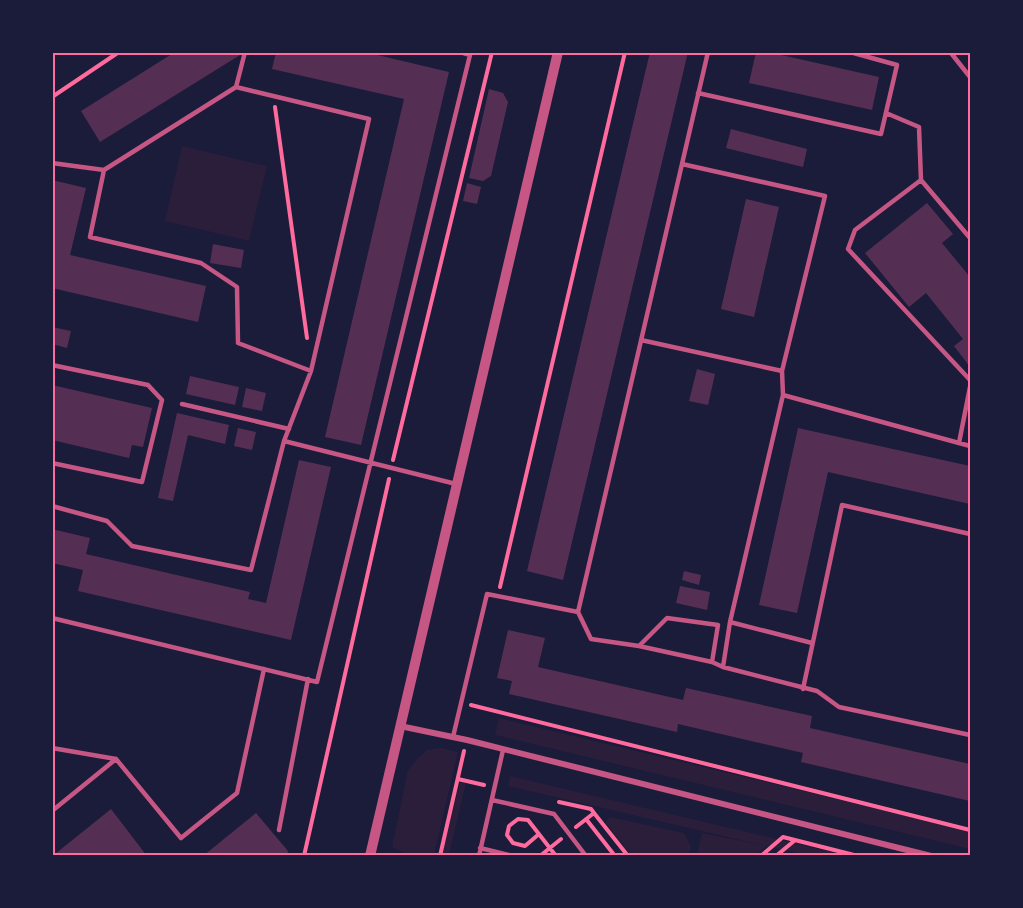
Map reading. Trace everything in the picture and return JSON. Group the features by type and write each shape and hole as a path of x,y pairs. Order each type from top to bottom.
{"street":[{"path":"370,855 558,52"},
{"path":"400,726 467,740 930,855"}],"lane":[{"path":"52,163 104,170 236,87 245,52"},
{"path":"52,618 317,682 470,55 460,52"},
{"path":"708,52 578,612 591,639 639,646 712,662 817,692 839,707 970,735"},
{"path":"698,93 881,134 897,65 850,52"},
{"path":"952,52 951,54 970,77"},
{"path":"52,506 107,521 132,546 251,570 284,441 311,371 369,120 236,87"},
{"path":"886,113 919,127 921,180 970,238"},
{"path":"682,164 825,196 782,371 783,395 730,622 723,667"},
{"path":"104,170 90,237 201,263 237,287 238,343 311,371"},
{"path":"921,180 855,230 848,249 970,380"},
{"path":"641,340 782,371"},
{"path":"52,365 148,385 162,400 142,482 52,463"},
{"path":"959,443 970,387"},
{"path":"783,395 970,446"},
{"path":"182,404 289,429"},
{"path":"284,441 457,484"},
{"path":"803,688 842,505 970,534"},
{"path":"453,737 486,594 578,612"},
{"path":"639,646 667,618 718,625 712,662"},
{"path":"730,622 812,643"},
{"path":"52,748 116,759 181,838 237,793 264,669"},
{"path":"279,830 308,679"},
{"path":"479,855 503,750"},
{"path":"52,811 116,759"},
{"path":"492,800 554,814 586,855"},
{"path":"480,848 513,855"}],"path":[{"path":"52,97 119,52"},
{"path":"304,855 391,467 492,52"},
{"path":"498,597 625,52"},
{"path":"274,96 311,371"},
{"path":"461,702 970,830"},
{"path":"440,855 467,740"},
{"path":"458,779 469,781"},
{"path":"540,855 594,813 628,855"},
{"path":"539,834 525,846 513,843 507,835 509,826 518,819 528,820 556,855"},
{"path":"586,819 615,855"},
{"path":"761,855 783,837 858,855"},
{"path":"776,855 795,840"}],"shaded area":[{"path":"182,146 267,166 249,241 165,221"},
{"path":"499,718 970,831 970,849 495,735"},
{"path":"441,748 458,752 434,855 408,855 392,847 408,770 427,750"},
{"path":"510,776 844,855 806,855 767,846 756,855 697,855 702,833 762,845 508,786"},
{"path":"460,782 466,783 449,855 442,855"},
{"path":"610,817 684,833 691,846 689,855 631,855 605,822"}],"building":[{"path":"175,52 239,52 240,55 100,142 81,111"},
{"path":"276,52 365,52 449,72 361,445 325,437 404,99 272,69"},
{"path":"650,52 688,52 563,580 527,571"},
{"path":"756,52 768,52 879,77 872,110 749,83"},
{"path":"489,89 503,93 508,102 491,176 483,181 469,178"},
{"path":"731,129 807,149 803,167 726,148"},
{"path":"52,180 86,188 70,255 206,286 198,322 52,288"},
{"path":"467,183 481,187 477,204 463,201"},
{"path":"746,199 779,207 754,317 721,309"},
{"path":"927,203 953,234 942,243 970,277 970,367 954,346 963,339 926,293 909,307 865,253"},
{"path":"213,244 244,250 241,268 210,263"},
{"path":"52,327 71,331 67,348 52,344"},
{"path":"697,369 715,374 708,405 689,401"},
{"path":"190,376 239,387 235,405 186,394"},
{"path":"52,385 152,408 143,447 132,445 129,458 52,440"},
{"path":"246,388 266,393 262,411 242,407"},
{"path":"177,413 229,425 225,444 188,435 173,501 158,498"},
{"path":"238,428 256,432 252,450 234,446"},
{"path":"798,428 970,466 970,504 828,472 797,613 759,605"},
{"path":"299,460 331,467 291,640 78,591 83,570 52,563 52,529 90,538 86,554 250,592 248,599 266,603"},
{"path":"684,571 701,575 699,585 682,580"},
{"path":"680,586 710,592 707,610 676,603"},
{"path":"508,630 545,638 538,667 683,700 686,688 812,716 810,728 970,764 970,801 801,762 803,753 678,724 677,732 509,694 512,681 497,678"},
{"path":"111,809 147,856 52,856 52,850 55,854"},
{"path":"256,813 288,851 287,856 203,856"}]}
